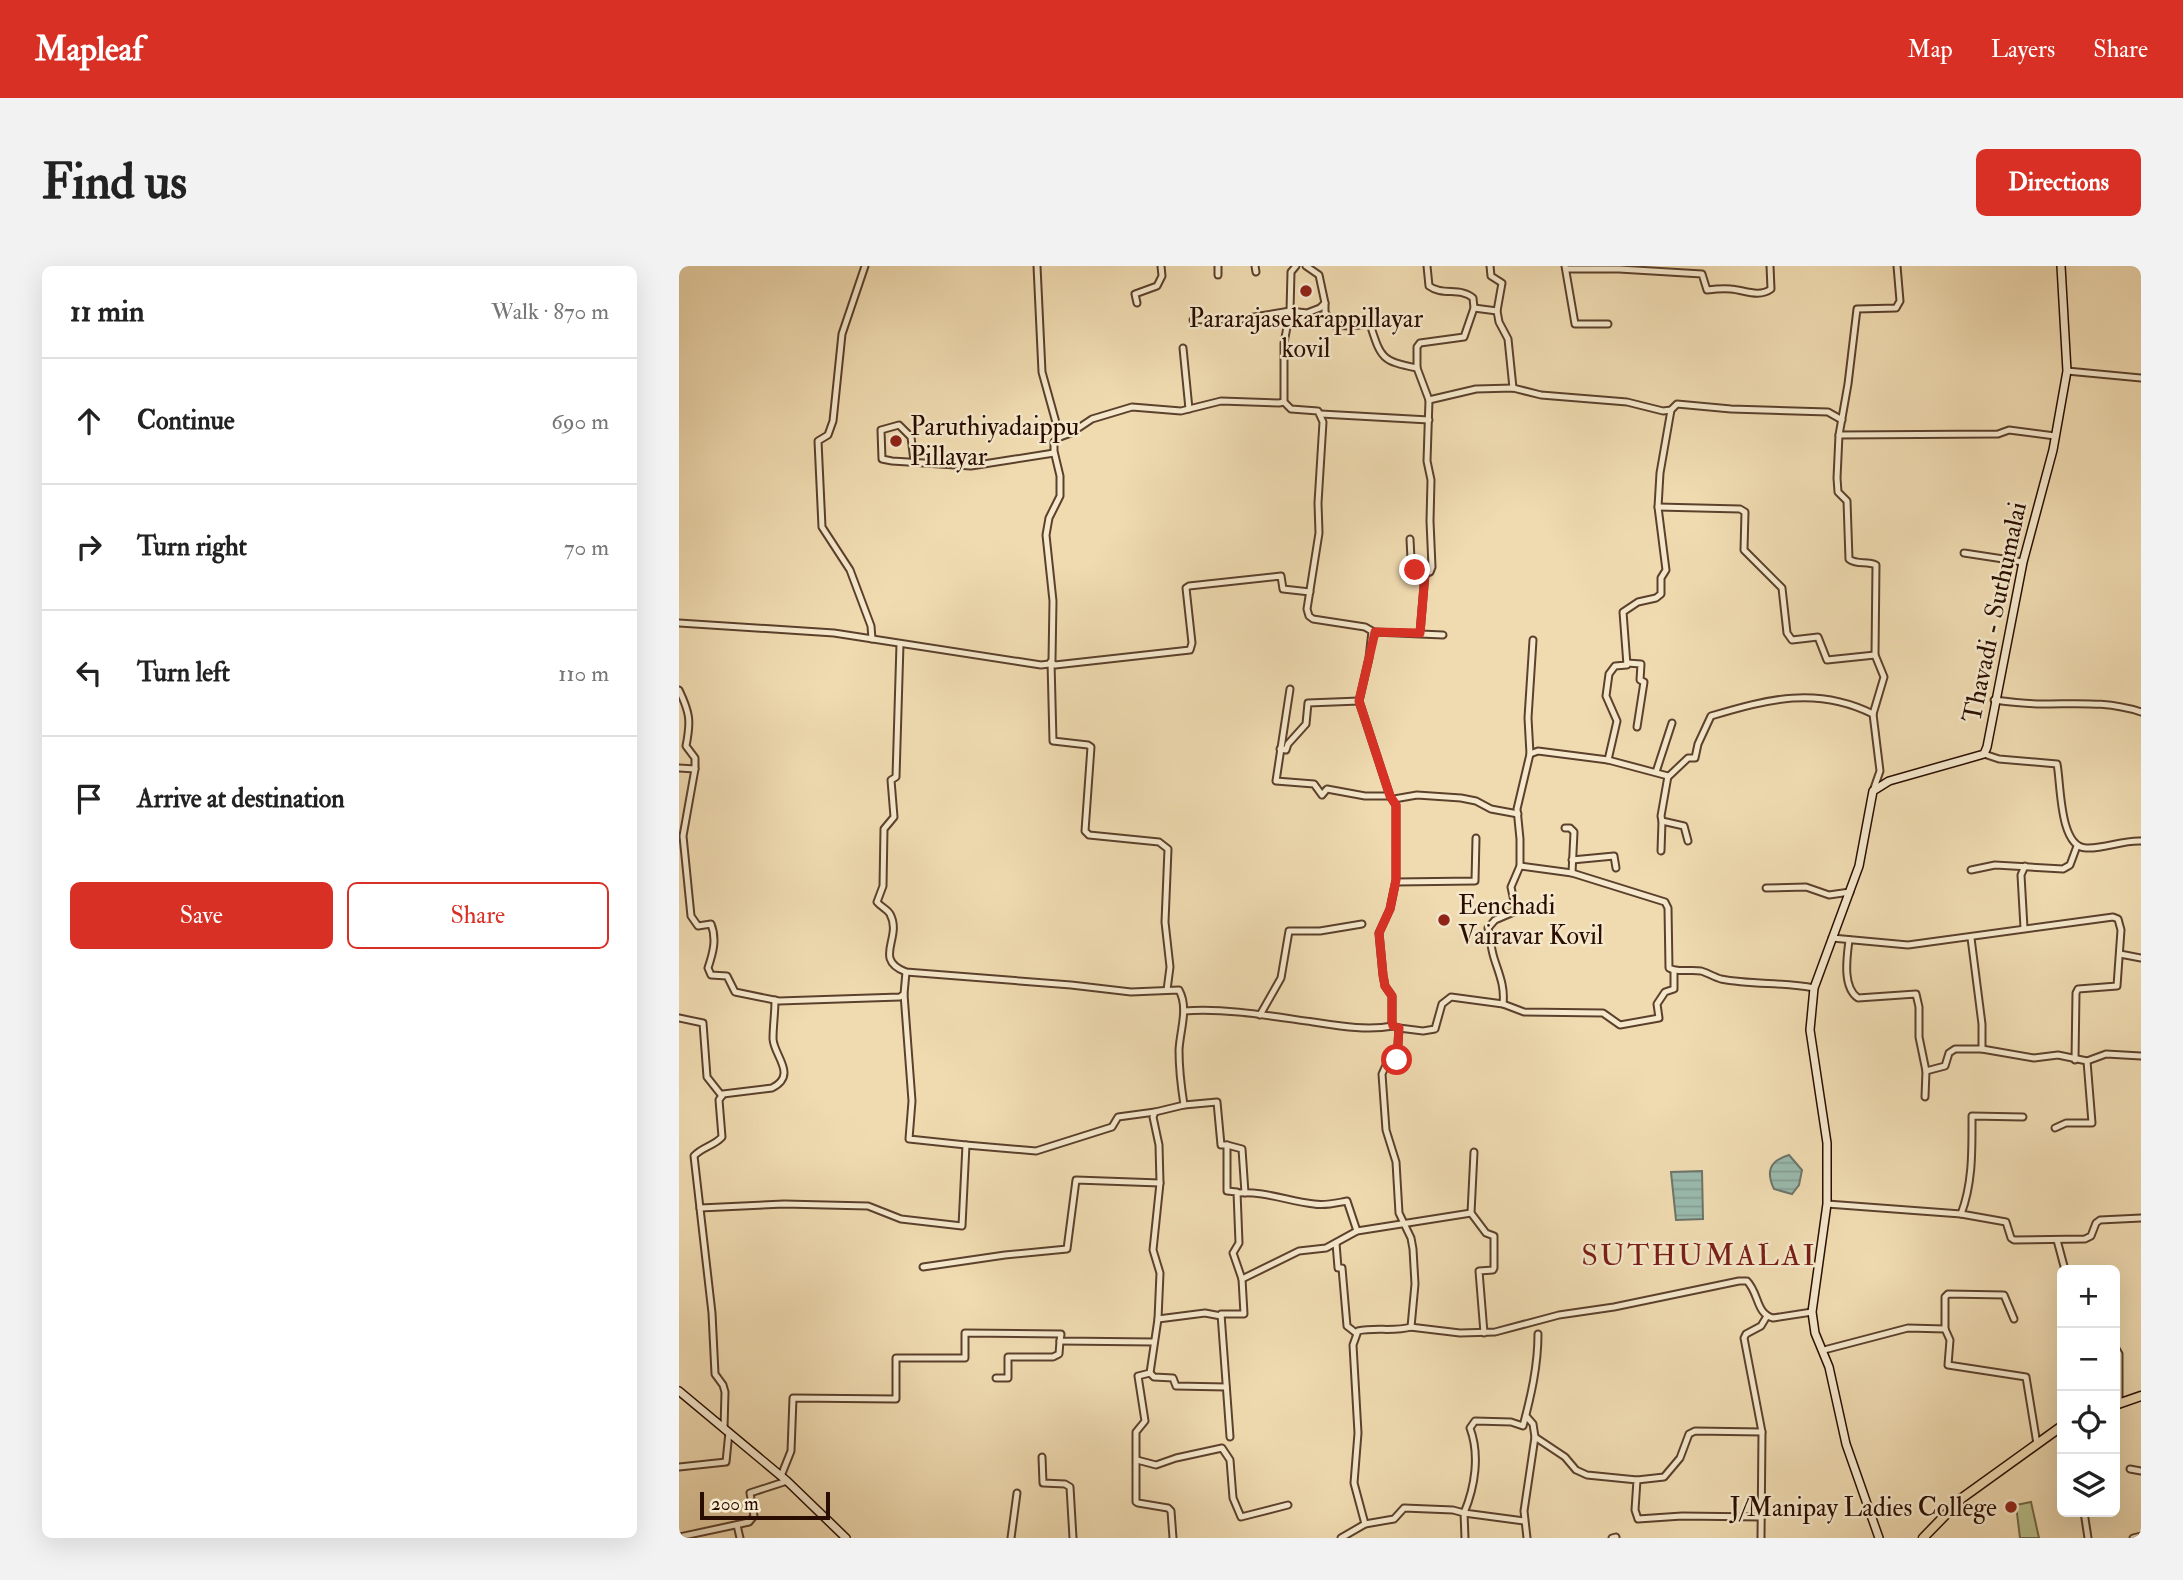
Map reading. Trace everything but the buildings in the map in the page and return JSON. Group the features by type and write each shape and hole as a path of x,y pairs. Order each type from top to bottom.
{"main road":[{"name":"Thavadi - Suthumalai","path":"1873,790 1889,781 1984,754 2023,562 2055,436 2067,371 2061,266"},
{"path":"1873,790 1859,866 1814,988 1810,1030 1827,1143 1827,1204 1812,1312 1815,1333 1829,1367 1846,1444 1879,1538"},
{"path":"679,1391 784,1478 846,1538"},
{"path":"2120,1403 2141,1396"},
{"path":"1923,1538 1962,1498 2057,1430"}],"street":[{"path":"865,266 842,334 833,421 828,435 818,441 822,527 850,570 871,626 872,639"},
{"path":"1037,266 1042,372 1060,437"},
{"path":"1137,303 1135,294 1157,286 1162,276 1161,266"},
{"path":"1217,275 1218,266"},
{"path":"1296,266 1291,272 1290,311 1284,343 1284,402 1291,409 1318,411 1321,414 1429,420"},
{"path":"1306,266 1319,275 1325,312 1333,325 1349,327 1370,324 1378,350 1390,363 1417,368"},
{"path":"1410,539 1411,559 1415,570 1425,574 1430,572 1431,480 1427,461 1429,400 1417,368 1418,345 1464,337 1474,308 1473,298 1468,293 1433,289 1428,282 1427,266"},
{"path":"1490,266 1491,276 1502,283 1497,311 1508,340 1513,388"},
{"path":"1608,324 1575,324 1565,267 1702,274 1707,290 1732,289 1766,293 1771,289 1770,266"},
{"path":"1873,790 1879,771 1873,714 1884,677 1875,655 1876,565 1849,559 1847,501 1838,492 1839,435 1857,309 1896,308 1900,301 1898,266"},
{"path":"1193,320 1242,319 1290,311 1307,313 1325,303"},
{"path":"1474,308 1497,311"},
{"path":"1183,348 1189,409"},
{"path":"2067,371 2141,378"},
{"path":"1429,400 1476,389 1513,388 1541,396 1627,402 1663,411 1671,410"},
{"path":"1167,990 1170,967 1165,922 1168,849 1159,842 1089,835 1085,831 1091,747 1053,741 1053,601 1046,535 1049,518 1059,496 1060,477 1054,442 1092,419 1132,407 1166,411 1189,409 1221,401 1284,402"},
{"path":"1627,663 1623,612 1638,602 1656,598 1661,594 1661,578 1666,570 1658,508 1660,473 1671,410 1677,404 1688,403 1731,409 1828,412 1842,420"},
{"path":"1321,414 1323,422 1319,533 1307,609 1313,619 1365,626 1372,631 1372,639"},
{"path":"914,461 911,437 899,425 881,430 882,459 892,461 971,466 1054,453"},
{"path":"1839,435 1998,434 2009,430 2055,436"},
{"path":"1658,508 1740,509 1745,512 1744,550 1782,588 1787,633 1792,640 1818,637 1827,660 1875,655"},
{"path":"1964,553 2023,562"},
{"path":"1420,633 1425,574"},
{"path":"679,622 779,628 872,639 1041,665 1051,662 1055,665 1190,649 1192,643 1186,588 1189,586 1281,576 1283,589 1310,592"},
{"path":"1410,1327 1415,1284 1413,1250 1398,1203 1396,1162 1386,1130 1382,1074 1387,1063 1397,1060 1392,996 1385,986 1379,933 1390,909 1395,882 1396,805 1359,701 1375,632 1443,635"},
{"path":"1503,1004 1505,992 1488,928 1495,920 1515,911 1511,887 1520,866 1518,814 1530,754 1528,718 1533,640"},
{"path":"900,644 896,777 891,780 894,817 884,829 883,886 877,902 889,912 892,944 889,953 894,967 906,972 1131,992 1179,990 1184,1010 1179,1048 1179,1079 1184,1105"},
{"path":"1608,760 1617,721 1606,696 1609,674 1615,666 1641,664 1640,680 1644,682 1637,727"},
{"path":"1290,689 1276,781 1314,784 1322,796 1327,789 1392,798 1417,795 1461,798 1476,800 1491,809 1518,814"},
{"path":"679,690 689,711 690,724 683,750 691,752 695,758 683,836 691,916 698,926 711,924 714,932 713,952 708,968 711,975 727,976 735,992 775,1000 900,997 904,994"},
{"path":"1661,851 1661,816 1668,777 1688,758 1695,758 1698,744 1711,716 1754,703 1811,696 1829,699 1873,714"},
{"path":"1994,700 2041,704 2092,703 2126,706 2141,712"},
{"path":"1280,749 1286,750 1306,724 1308,702 1359,701"},
{"path":"679,710 689,711"},
{"path":"1656,772 1672,723"},
{"path":"1530,754 1538,751 1608,760 1668,777"},
{"path":"1984,754 1999,760 2057,764 2063,817 2077,846 2085,848 2125,840 2141,841"},
{"path":"679,768 695,769"},
{"path":"1663,821 1684,826 1688,841"},
{"path":"1565,828 1574,832 1572,873"},
{"path":"1395,882 1475,881 1476,838"},
{"path":"1971,870 1995,865 2066,868 2070,865 2077,846"},
{"path":"1572,860 1614,856 1616,868"},
{"path":"1520,866 1572,873 1665,902 1668,908 1669,968 1674,971 1689,970 1720,979 1814,988"},
{"path":"2024,928 2021,875 2025,866"},
{"path":"679,876 688,878"},
{"path":"1766,888 1807,887 1829,895 1850,892"},
{"path":"1832,938 1908,945 1971,938 2024,928 2113,917 2118,919 2121,930 2117,986 2078,989 2075,993 2075,1059"},
{"path":"1260,1015 1280,978 1289,931 1320,931 1362,924"},
{"path":"1971,938 1982,1024 1982,1049"},
{"path":"1849,940 1849,986 1854,995 1859,998 1916,994 1919,1037 1926,1071 1925,1097"},
{"path":"2120,954 2141,958"},
{"path":"1184,1010 1211,1009 1338,1026 1381,1029 1396,1027 1423,1031 1434,1029 1442,1004 1451,997 1503,1004 1524,1012 1603,1013 1620,1025 1659,1018 1657,1004 1665,992 1674,989 1674,971"},
{"path":"906,972 904,994 912,1101 909,1139 1036,1150 1112,1128 1118,1117 1217,1102 1221,1145 1242,1149 1245,1193"},
{"path":"679,1467 726,1462 725,1392 715,1374 712,1313 694,1156 700,1149 716,1143 722,1137 719,1100 722,1097 736,1091 779,1085 783,1077 783,1066 773,1043 775,1000"},
{"path":"679,1018 703,1023 707,1077 722,1097"},
{"path":"1926,1071 1945,1066 1949,1053 1955,1049 1982,1049 2033,1058 2058,1055 2087,1061 2106,1054 2141,1056"},
{"path":"2055,1128 2066,1124 2092,1123 2087,1061"},
{"path":"1150,1373 1158,1319 1160,1273 1153,1250 1160,1183 1159,1145 1153,1117 1155,1112"},
{"path":"1961,1214 1972,1158 1972,1116 2023,1117"},
{"path":"700,1208 784,1204 868,1206 901,1219 962,1226 966,1145"},
{"path":"1227,1145 1227,1191 1269,1194 1314,1205 1347,1201 1357,1231"},
{"path":"1474,1152 1471,1213 1486,1233 1494,1236 1494,1268 1479,1271 1484,1333"},
{"path":"923,1268 1005,1255 1067,1249 1076,1180 1160,1183"},
{"path":"1158,1319 1205,1313 1221,1316 1244,1314 1242,1279 1233,1252 1239,1243 1238,1193"},
{"path":"1827,1204 1961,1214 2006,1222 2014,1240 2057,1240 2091,1236 2100,1220 2141,1218"},
{"path":"1242,1279 1299,1251 1326,1248 1357,1231 1471,1213"},
{"path":"2057,1240 2063,1265"},
{"path":"1336,1243 1338,1268 1342,1268 1347,1326 1356,1333"},
{"path":"1356,1333 1365,1329 1410,1327 1484,1333 1559,1315 1614,1307 1739,1281 1748,1281 1756,1292 1761,1311 1767,1316 1773,1318 1812,1312"},
{"path":"2014,1319 2004,1295 1948,1294 1945,1297 1945,1329 1950,1340 1948,1365 2026,1377 2038,1444"},
{"path":"1221,1316 1230,1437"},
{"path":"1761,1538 1762,1433 1744,1338 1745,1334 1761,1326 1767,1316"},
{"path":"1824,1350 1908,1328 1945,1329"},
{"path":"679,1537 749,1522 754,1516 750,1493 784,1478 791,1451 793,1398 896,1399 897,1358 965,1358 965,1333 1061,1334 1059,1354 1053,1357 1008,1357 1009,1376 1007,1379 996,1378"},
{"path":"1356,1333 1353,1345 1358,1433 1354,1483 1365,1524"},
{"path":"1465,1538 1464,1513 1471,1495 1475,1471 1470,1428 1475,1420 1511,1422 1523,1426 1531,1382 1538,1362 1538,1334"},
{"path":"1061,1341 1154,1342"},
{"path":"1150,1373 1154,1377 1173,1378 1176,1386 1226,1387"},
{"path":"1131,1378 1150,1373"},
{"path":"1138,1376 1145,1421 1136,1432 1136,1502 1168,1508 1171,1511 1173,1538"},
{"path":"1526,1416 1533,1424 1535,1437 1524,1521 1527,1538"},
{"path":"1535,1437 1565,1457 1576,1470 1587,1475 1637,1480 1664,1477 1680,1458 1689,1434 1695,1431 1762,1433"},
{"path":"1137,1460 1156,1465 1189,1454 1222,1448 1230,1460 1233,1498 1241,1517 1288,1505"},
{"path":"1042,1457 1043,1483 1065,1483 1070,1487 1073,1538"},
{"path":"2130,1469 2141,1471"},
{"path":"1637,1480 1635,1510 1638,1519 1682,1516 1761,1517"},
{"path":"1011,1538 1017,1493"},
{"path":"1341,1538 1365,1524 1394,1519 1403,1508 1524,1521"},
{"path":"2085,1517 2088,1538"},
{"path":"737,1525 740,1538"},
{"path":"2133,1538 2141,1536"}],"green space":[{"path":"2031,1502 2039,1538 2020,1538 2016,1505"}],"water":[{"path":"1789,1155 1802,1170 1799,1185 1792,1194 1774,1189 1770,1177 1773,1164"},
{"path":"1702,1171 1703,1219 1676,1220 1671,1172"}],"place":[{"name":"Pararajasekarappillayar kovil","path":"1306,291"},
{"name":"Paruthiyadaippu Pillayar","path":"896,441"},
{"name":"Eenchadi Vairavar Kovil","path":"1444,920"},
{"name":"J/Manipay Ladies College","path":"2011,1507"}],"district":[{"name":"SUTHUMALAI","path":"1699,1255"}],"route":[{"path":"1397,1060 1401,1035 1399,1028 1393,1026 1392,1022 1392,996 1385,986 1379,933 1390,909 1396,880 1396,802 1390,796 1359,701 1375,632 1420,633 1425,574 1415,570"}]}
